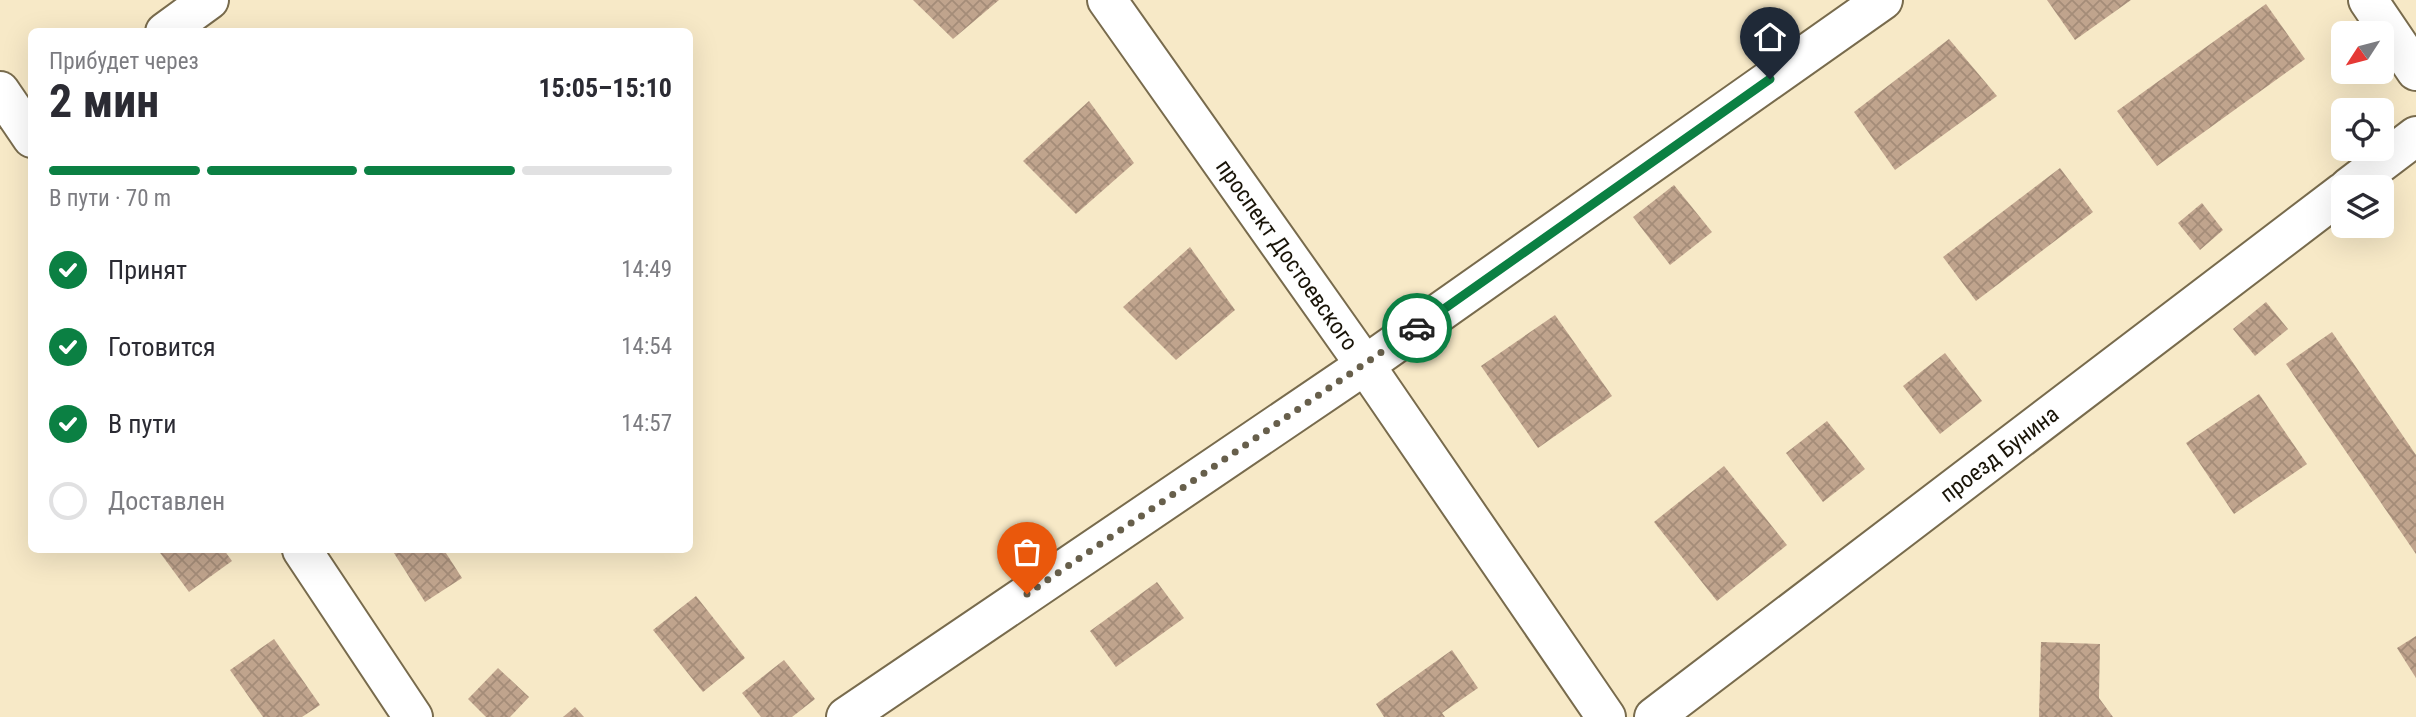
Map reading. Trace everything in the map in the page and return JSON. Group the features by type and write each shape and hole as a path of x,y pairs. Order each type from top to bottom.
{"street":[{"path":"170,28 209,0"},
{"name":"проспект Достоевского","path":"1107,0 1365,365 1606,717"},
{"path":"846,717 1365,365 1883,0"},
{"path":"2368,0 2416,71"},
{"path":"2365,175 2416,136"},
{"name":"проезд Бунина","path":"1654,717 2331,201"},
{"path":"304,553 413,717"}],"building":[{"path":"913,0 999,0 953,39"},
{"path":"2047,0 2131,0 2075,40"},
{"path":"2266,4 2305,59 2157,166 2117,111"},
{"path":"1949,39 1997,96 1895,170 1854,112"},
{"path":"1089,101 1134,163 1076,214 1023,161"},
{"path":"2060,168 2093,212 1976,301 1943,257"},
{"path":"1674,185 1712,232 1670,265 1633,217"},
{"path":"2202,203 2223,230 2200,250 2178,223"},
{"path":"1190,247 1235,310 1176,360 1123,307"},
{"path":"2266,302 2288,329 2255,356 2233,329"},
{"path":"1555,315 1612,396 1538,448 1481,366"},
{"path":"2332,332 2416,455 2416,554 2286,364"},
{"path":"1945,353 1982,401 1940,434 1903,386"},
{"path":"2259,394 2307,464 2234,514 2186,443"},
{"path":"1827,421 1865,469 1823,502 1786,453"},
{"path":"1724,466 1787,545 1717,601 1654,522"},
{"path":"160,553 226,553 232,561 189,592"},
{"path":"394,553 446,553 462,578 425,602"},
{"path":"1157,582 1184,618 1116,667 1090,631"},
{"path":"696,596 745,658 703,692 653,630"},
{"path":"2416,636 2416,678 2397,648"},
{"path":"274,639 320,705 302,717 263,717 230,670"},
{"path":"2041,642 2100,644 2099,698 2113,717 2039,717"},
{"path":"1452,650 1478,688 1442,713 1445,717 1384,717 1376,704"},
{"path":"784,660 815,699 792,717 761,717 742,693"},
{"path":"498,668 529,697 510,717 486,717 468,699"},
{"path":"575,707 584,717 563,717"}],"way so far":[{"path":"1027,594 1417,328"}],"route":[{"path":"1417,328 1770,79"}]}
